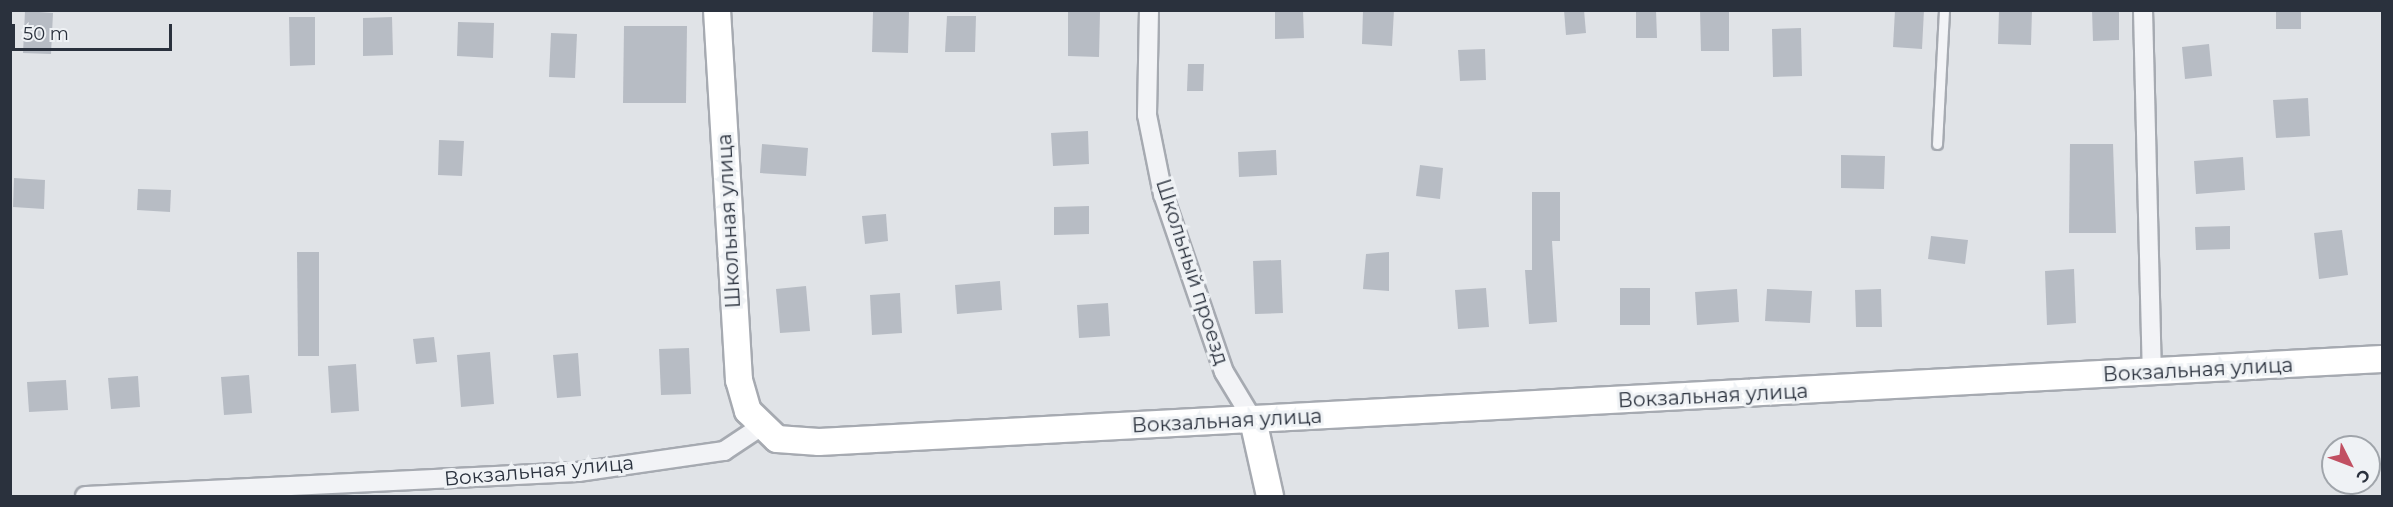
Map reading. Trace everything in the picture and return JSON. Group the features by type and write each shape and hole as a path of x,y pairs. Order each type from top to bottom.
{"street":[{"name":"Школьная улица","path":"717,10 739,380 748,411 760,426"},
{"name":"Школьный проезд","path":"1149,10 1147,115 1163,194 1224,372 1253,420"},
{"path":"2143,10 2152,373"},
{"name":"Вокзальная улица","path":"85,496 578,472 724,451 760,426 777,439 797,443 2152,373 2382,359"},
{"path":"1253,420 1270,496"}],"lane":[{"path":"1937,144 1944,10"}],"building":[{"path":"1275,10 1303,10 1304,38 1275,39"},
{"path":"1363,10 1394,10 1392,46 1362,44"},
{"path":"1564,10 1584,10 1586,33 1566,35"},
{"path":"1636,10 1656,10 1657,38 1636,38"},
{"path":"1700,10 1729,10 1729,51 1701,51"},
{"path":"1895,10 1924,10 1922,49 1893,47"},
{"path":"1999,10 2032,10 2031,45 1998,44"},
{"path":"2092,10 2119,10 2119,40 2093,41"},
{"path":"2276,10 2301,10 2301,29 2276,29"},
{"path":"25,11 53,13 51,54 23,53"},
{"path":"873,12 909,12 908,53 872,52"},
{"path":"1068,12 1100,12 1099,57 1068,56"},
{"path":"947,16 976,16 975,52 945,52"},
{"path":"289,17 315,17 315,65 290,66"},
{"path":"392,17 393,55 363,56 363,18"},
{"path":"458,22 494,23 493,58 457,56"},
{"path":"624,26 687,26 686,103 623,103"},
{"path":"1801,28 1802,76 1773,77 1772,29"},
{"path":"551,33 577,34 575,78 549,77"},
{"path":"2209,44 2212,76 2185,79 2182,47"},
{"path":"1485,49 1486,80 1460,81 1458,50"},
{"path":"1188,64 1204,64 1203,91 1187,91"},
{"path":"2308,98 2310,136 2276,138 2273,100"},
{"path":"1088,131 1089,164 1053,166 1051,133"},
{"path":"439,140 464,141 462,176 438,175"},
{"path":"762,144 808,148 806,176 760,173"},
{"path":"2070,144 2113,144 2116,233 2069,233"},
{"path":"1276,150 1277,175 1239,177 1238,152"},
{"path":"1841,155 1885,156 1884,189 1841,188"},
{"path":"2243,157 2245,190 2196,194 2194,161"},
{"path":"1420,165 1443,168 1440,199 1416,196"},
{"path":"14,178 45,180 44,209 13,207"},
{"path":"138,189 171,190 170,212 137,210"},
{"path":"1532,192 1560,192 1560,241 1552,241 1557,322 1529,324 1525,270 1532,270"},
{"path":"1089,206 1089,234 1054,235 1054,207"},
{"path":"886,214 888,241 865,244 862,216"},
{"path":"2230,226 2230,249 2196,250 2195,227"},
{"path":"2342,230 2348,275 2319,279 2314,233"},
{"path":"1931,236 1968,240 1965,264 1928,259"},
{"path":"297,252 319,252 319,356 298,356"},
{"path":"1389,252 1389,291 1363,289 1366,254"},
{"path":"1281,260 1283,313 1255,314 1253,261"},
{"path":"2074,269 2076,323 2047,325 2045,271"},
{"path":"1000,281 1002,310 957,314 955,285"},
{"path":"806,286 810,331 780,333 776,289"},
{"path":"1486,288 1489,327 1458,329 1455,290"},
{"path":"1620,288 1650,288 1650,325 1620,325"},
{"path":"1737,289 1739,322 1697,325 1695,292"},
{"path":"1767,289 1812,291 1810,323 1765,321"},
{"path":"1881,289 1882,327 1856,327 1855,290"},
{"path":"900,293 902,333 872,335 870,295"},
{"path":"1108,303 1110,336 1079,338 1077,305"},
{"path":"434,337 437,362 416,364 413,339"},
{"path":"689,348 691,394 661,395 659,349"},
{"path":"490,352 494,404 461,407 457,355"},
{"path":"578,353 581,396 557,398 553,355"},
{"path":"356,364 359,411 331,413 328,366"},
{"path":"249,375 252,413 224,415 221,377"},
{"path":"138,376 140,407 111,409 108,378"},
{"path":"66,380 68,410 29,412 27,382"}]}
